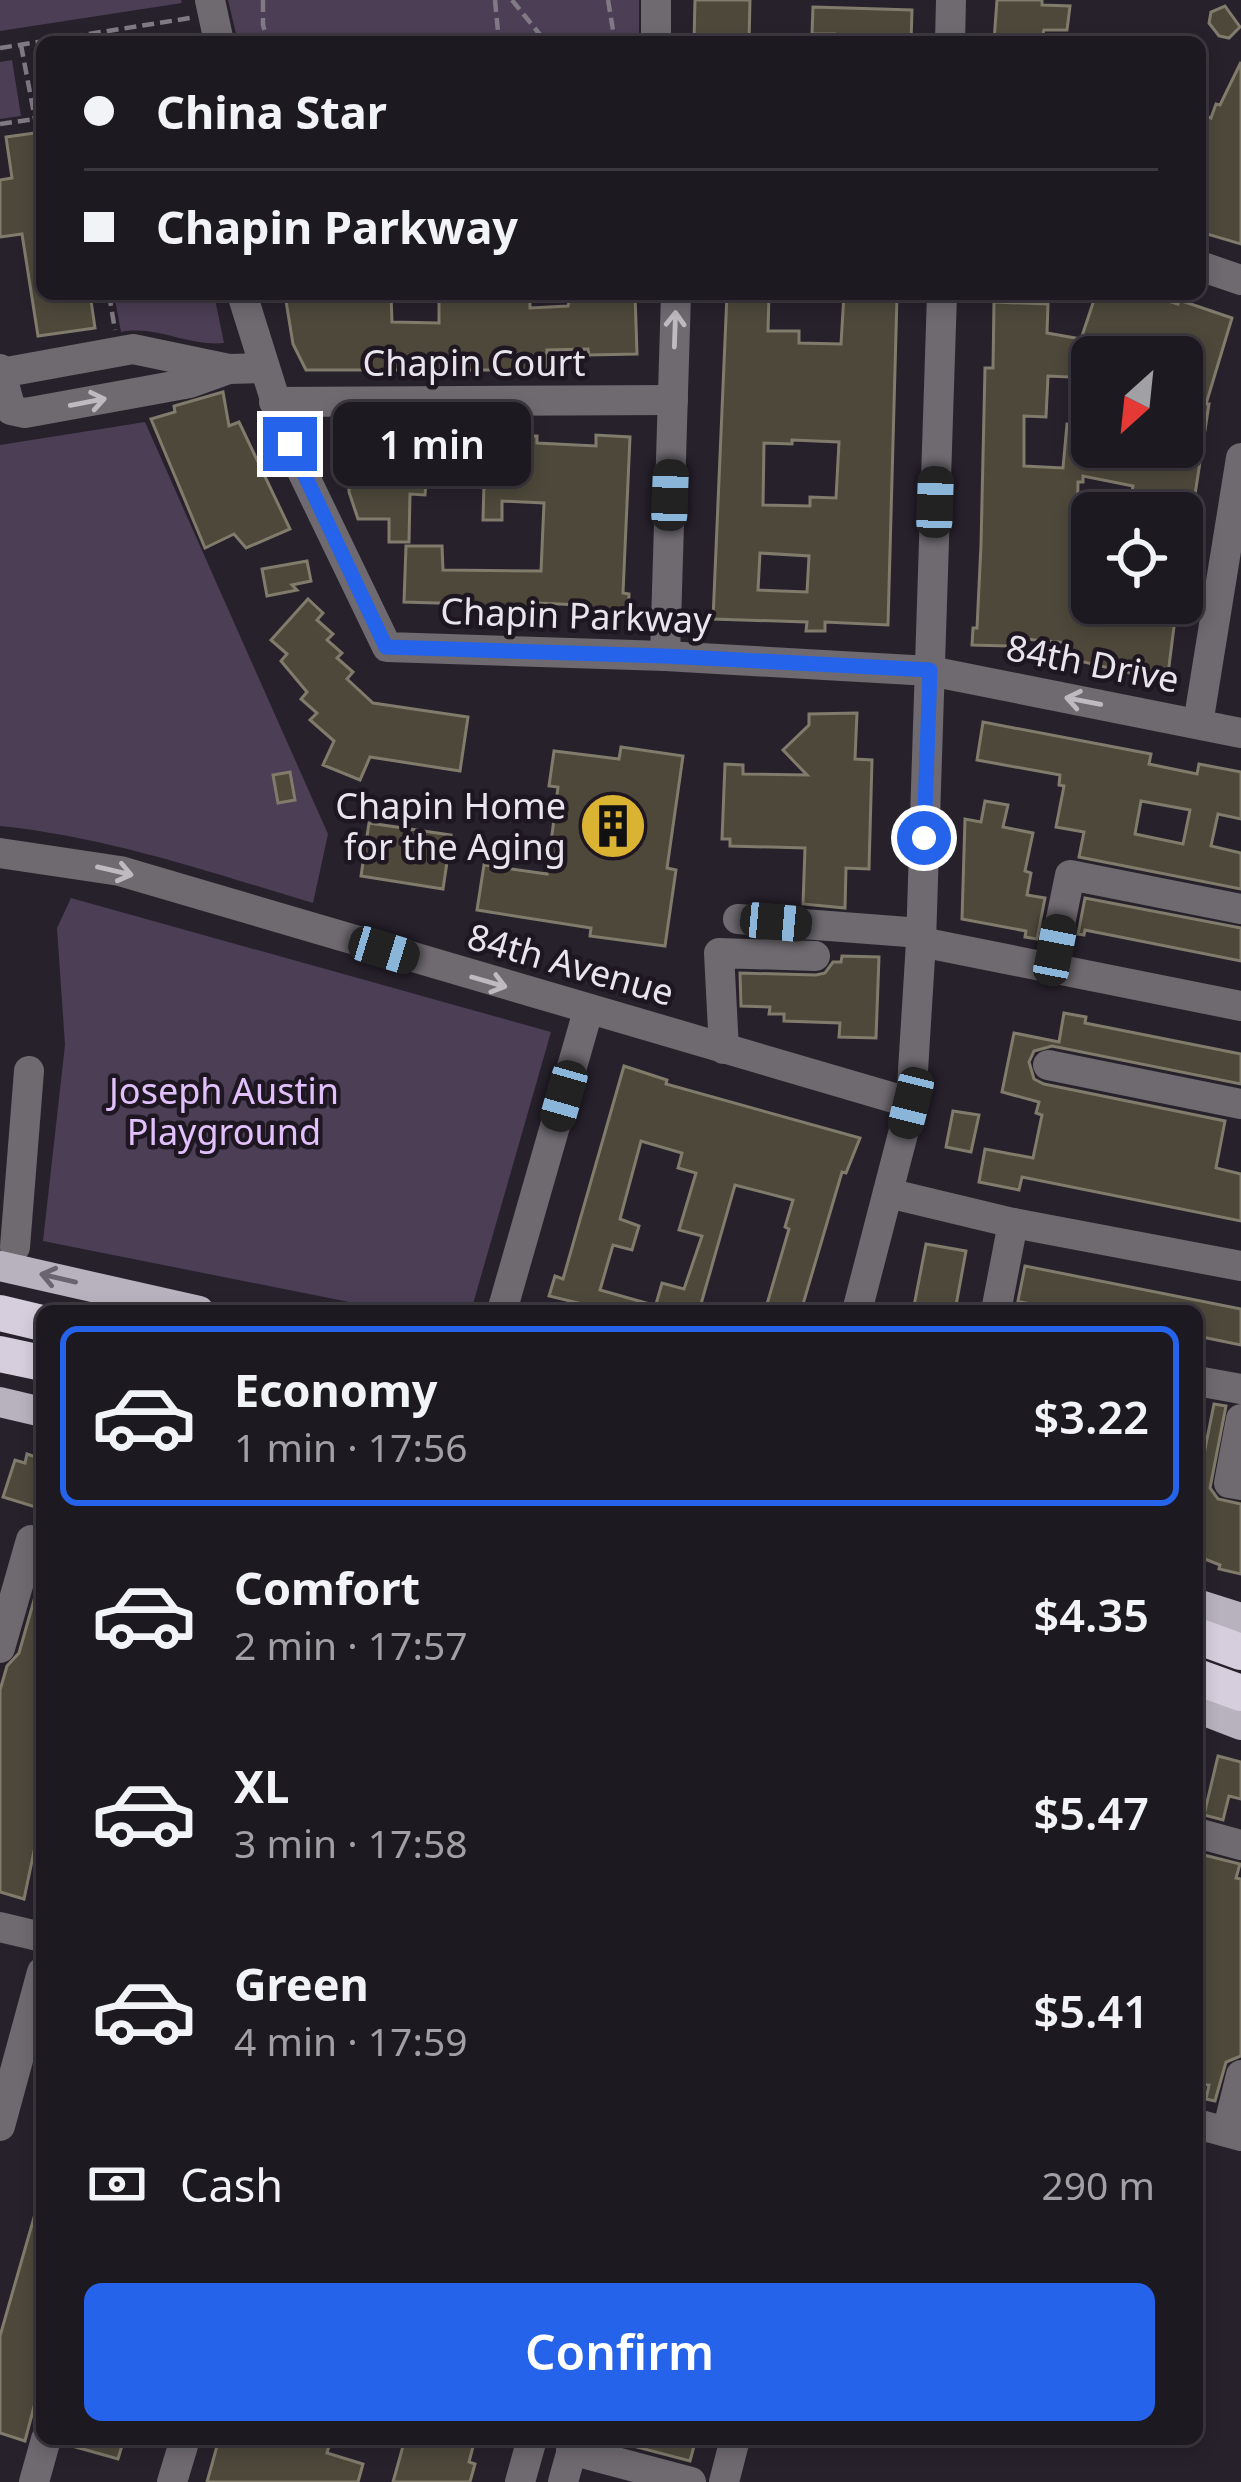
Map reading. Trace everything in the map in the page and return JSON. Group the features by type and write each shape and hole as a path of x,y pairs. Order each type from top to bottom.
{"highway":[{"path":"0,1313 36,1322"},
{"path":"0,1354 36,1362"},
{"path":"1203,1638 1241,1652"},
{"path":"1203,1679 1241,1693"}],"main road":[{"path":"8,1256 178,1305"},
{"path":"0,1402 36,1411"},
{"path":"1203,1606 1241,1618"},
{"path":"1203,1712 1241,1725"}],"street":[{"path":"656,0 656,36"},
{"path":"950,36 951,0"},
{"path":"205,6 217,36"},
{"path":"1206,268 1241,280"},
{"name":"Chapin Parkway","path":"244,300 290,444 386,647 930,670"},
{"path":"665,656 676,300"},
{"path":"859,1305 911,1103 944,302"},
{"path":"229,369 190,383 25,413 10,410 0,371 133,350 229,369 264,368"},
{"name":"Chapin Court","path":"274,402 673,400"},
{"path":"1198,724 1241,458"},
{"name":"84th Drive","path":"930,670 1241,733"},
{"name":"84th Avenue","path":"0,853 120,871 911,1103"},
{"path":"1051,968 1070,875 1241,909"},
{"path":"738,919 921,938 1241,1006"},
{"path":"724,1049 719,953 814,956"},
{"path":"504,1305 589,1011"},
{"path":"1048,1065 1241,1103"},
{"path":"8,1256 29,1071"},
{"path":"887,1193 1013,1223 1241,1266"},
{"path":"997,1305 1013,1223"},
{"path":"1203,1382 1241,1389"},
{"path":"1241,1419 1229,1483 1241,1485"},
{"path":"0,1648 31,1540"},
{"path":"1203,1835 1241,1845"},
{"path":"0,1927 36,1936"},
{"path":"0,2126 36,1994"},
{"path":"1222,2131 1241,2075"},
{"path":"34,2482 44,2445"},
{"path":"172,2482 182,2445"},
{"path":"520,2482 530,2445"},
{"path":"562,2482 573,2445 691,2482"},
{"path":"724,2482 733,2445"}],"path":[{"path":"263,0 266,36"},
{"path":"494,0 498,36"},
{"path":"512,0 542,36"},
{"path":"608,0 614,36"},
{"path":"77,36 194,17 205,6"},
{"path":"0,48 36,43"},
{"path":"21,45 36,109"},
{"path":"0,124 36,118"},
{"path":"110,300 116,338 122,338"}],"green space":[{"path":"0,0 181,0 182,3 0,31"},
{"path":"228,0 639,0 639,36 237,36"},
{"path":"12,60 21,116 0,119 0,62"},
{"path":"115,300 215,300 224,343 148,331 121,332"},
{"path":"145,422 328,834 313,903 119,847 0,826 0,445"},
{"name":"Joseph Austin Playground","path":"71,898 551,1032 473,1305 364,1305 43,1241 65,1045 57,928"}],"building":[{"path":"695,0 750,0 749,36 694,36"},
{"path":"997,0 1042,0 1042,5 1070,6 1067,30 1044,30 1042,36 994,36"},
{"path":"1225,6 1240,27 1229,38 1219,36 1209,23 1211,12"},
{"path":"813,7 912,10 911,36 812,34"},
{"path":"1241,62 1241,244 1206,234 1206,123 1216,104 1220,105"},
{"path":"36,133 36,300 91,300 95,328 38,336 22,234 0,237 0,180 12,178 6,137"},
{"path":"391,300 392,322 439,323 439,300 530,300 530,308 568,306 570,300 635,300 637,354 547,350 546,370 306,370 293,344 286,301"},
{"path":"727,300 769,300 768,331 799,331 799,343 841,344 844,300 897,300 888,625 825,622 825,631 806,631 807,622 713,619","holes":["839,442 836,498 810,497 810,506 763,505 764,443","760,553 809,556 807,592 758,590"]},
{"path":"1094,300 1178,304 1179,300 1232,318 1203,443 1203,336 1082,336"},
{"path":"994,302 1048,304 1047,333 1071,337 1071,377 1048,376 1046,417 1024,416 1024,466 1063,468 1067,424 1071,424 1071,468 1199,468 1195,492 1132,492 1133,486 1083,476 1078,492 1071,492 1071,624 1174,624 1167,682 1067,658 1070,643 1012,638 1008,646 972,645 981,545 985,368 993,368"},
{"path":"223,392 229,426 239,422 290,529 246,548 234,534 205,548 151,419 175,412 174,406"},
{"path":"349,433 537,436 537,443 596,446 596,435 630,437 623,593 629,594 628,615 579,613 579,605 539,603 539,612 404,602 406,546 442,546 443,570 541,571 544,503 502,501 502,520 483,520 484,483 468,483 468,471 427,471 425,495 410,494 409,542 389,542 389,519 358,519 349,492"},
{"path":"307,561 311,581 292,585 297,590 267,596 262,569"},
{"path":"308,599 323,613 317,620 333,634 327,640 342,653 337,658 353,672 347,679 373,703 468,717 460,771 370,757 360,780 323,765 334,741 310,720 317,713 301,699 307,692 281,661 287,654 271,640"},
{"path":"857,713 855,759 872,760 869,869 846,868 845,908 803,904 805,848 730,846 730,839 722,839 725,764 743,765 743,774 807,775 783,750 809,725 809,714"},
{"path":"983,722 1151,754 1149,764 1197,774 1199,764 1241,772 1241,819 1218,814 1211,846 1241,853 1241,889 1079,857 1084,832 1056,827 1064,786 1059,785 1060,775 977,760","holes":["1141,801 1190,810 1183,844 1135,834"]},
{"name":"Chapin Home for the Aging","path":"621,747 683,756 667,868 676,870 665,946 590,936 591,928 477,910 484,865 547,874 558,787 549,786 554,751 619,759"},
{"path":"290,772 295,800 278,803 273,775"},
{"path":"985,801 1008,805 1003,827 1033,833 1025,871 1031,873 1027,895 1045,898 1037,939 1025,937 1026,931 962,919 965,819 981,822"},
{"path":"369,823 451,835 443,889 361,876"},
{"path":"1085,898 1241,928 1241,961 1085,930 1084,935 1078,934"},
{"path":"842,956 879,957 876,1038 839,1037 840,1023 784,1021 784,1014 769,1014 770,1007 741,1006 740,973 816,975 825,973 833,962 841,962"},
{"path":"1064,1013 1086,1017 1085,1023 1241,1054 1241,1084 1052,1046 1034,1051 1029,1062 1034,1079 1044,1084 1225,1121 1216,1168 1241,1174 1241,1221 1022,1177 1019,1190 979,1182 985,1149 1033,1158 1042,1115 1036,1113 1039,1102 1002,1092 1014,1033 1059,1042"},
{"path":"624,1066 667,1080 666,1084 860,1138 846,1173 842,1172 803,1305 767,1305 793,1200 735,1185 701,1305 656,1304 662,1283 684,1289 702,1236 679,1230 696,1173 678,1168 682,1153 641,1141 620,1219 639,1226 632,1250 613,1245 600,1290 653,1305 586,1305 549,1296 555,1276 563,1279"},
{"path":"953,1111 979,1115 971,1152 946,1147"},
{"path":"926,1244 966,1251 956,1305 914,1305"},
{"path":"1025,1266 1241,1309 1241,1345 1203,1337 1203,1305 1017,1305"},
{"path":"1214,1404 1226,1406 1210,1488 1218,1499 1241,1504 1241,1574 1219,1569 1220,1565 1203,1558 1203,1459"},
{"path":"27,1454 36,1457 36,1507 3,1497 15,1460 25,1463"},
{"path":"36,1593 36,1842 24,1899 0,1892 0,1690 7,1666 19,1653"},
{"path":"1218,1756 1241,1762 1241,1799 1229,1796 1223,1820 1204,1815"},
{"path":"1204,1855 1240,1864 1236,1878 1241,1879 1241,2056 1226,2062 1215,2101 1206,2099 1209,2085 1203,2084"},
{"path":"36,2210 36,2399 25,2441 0,2433 0,2336"},
{"path":"69,2445 122,2445 118,2459"},
{"path":"217,2445 329,2445 327,2453 363,2464 358,2482 207,2482"},
{"path":"403,2445 473,2445 470,2482 393,2482"},
{"path":"629,2445 694,2445 690,2461"}],"place":[{"name":"Chapin Home for the Aging","path":"613,826"}],"route":[{"path":"290,444 386,647 930,670 924,838"}]}
